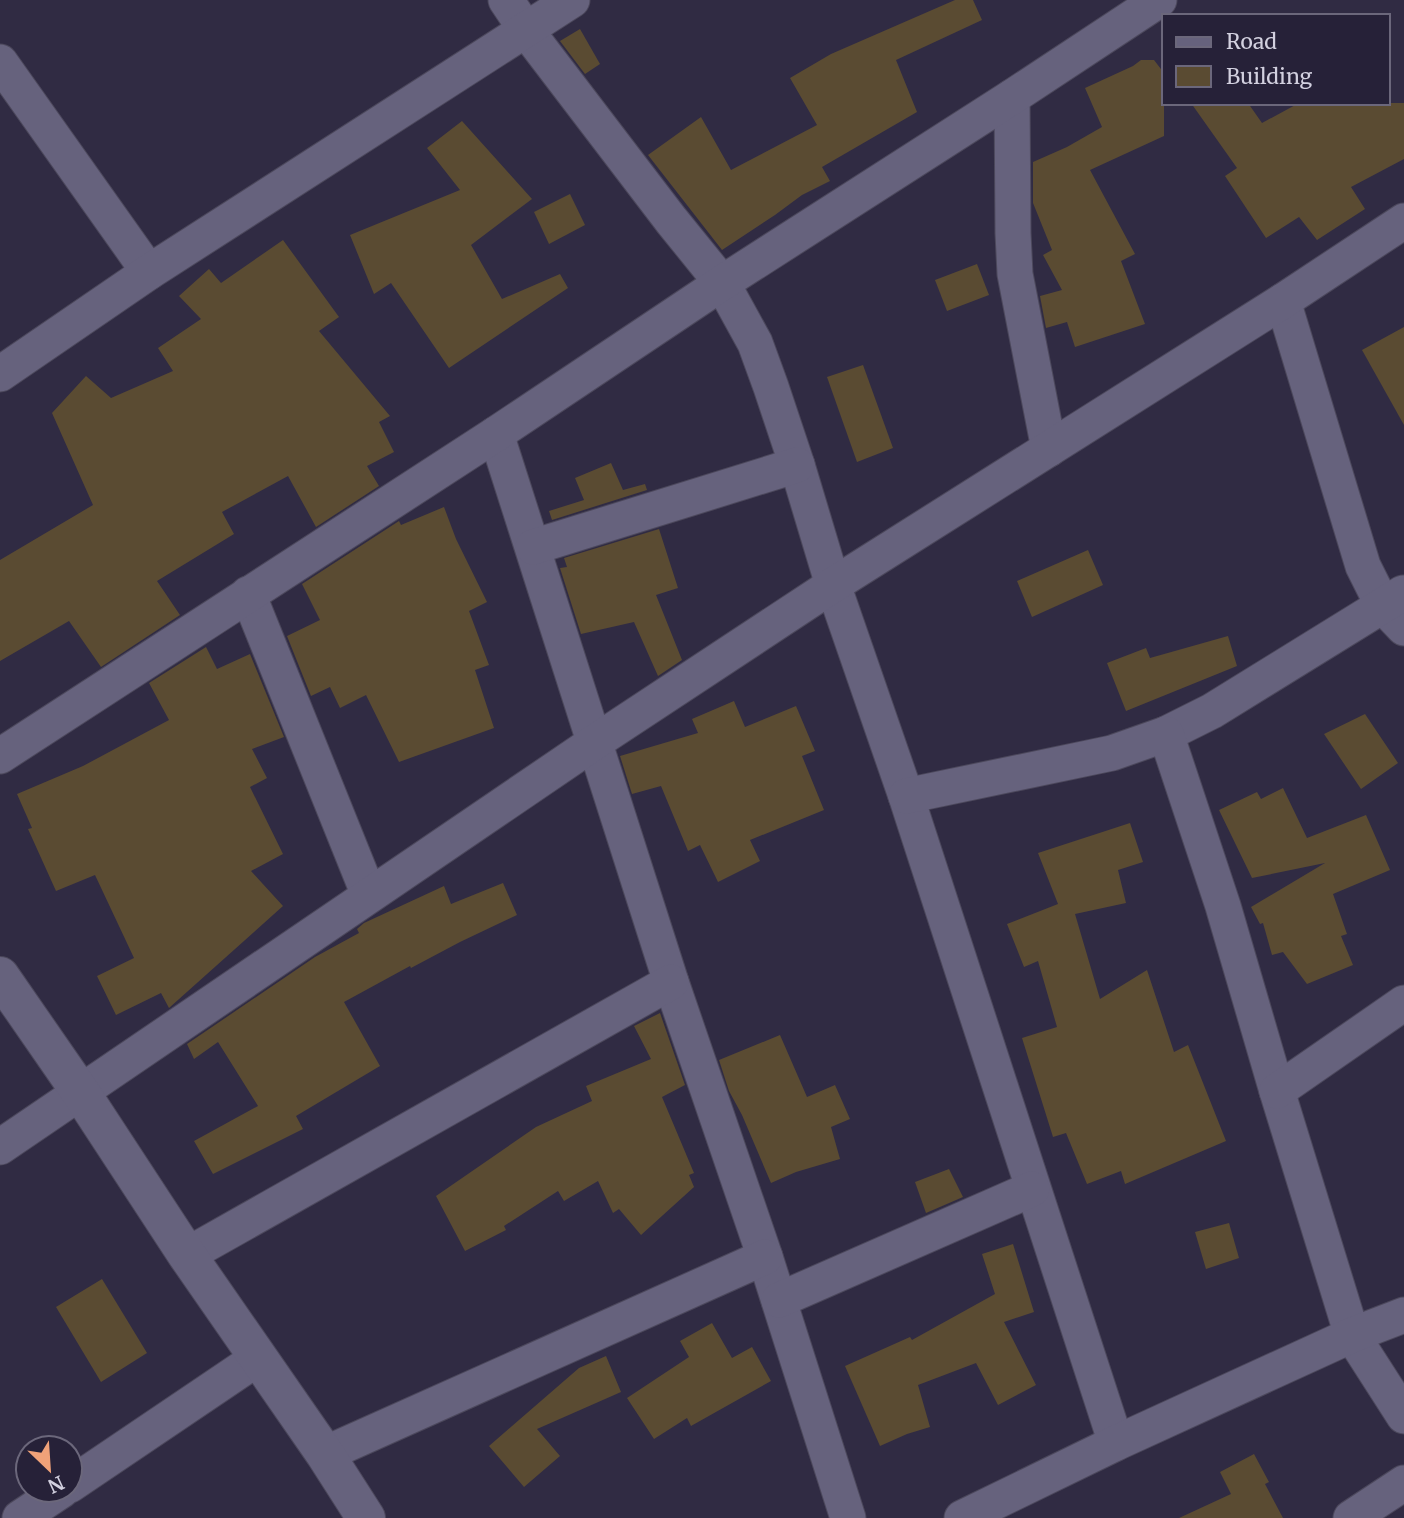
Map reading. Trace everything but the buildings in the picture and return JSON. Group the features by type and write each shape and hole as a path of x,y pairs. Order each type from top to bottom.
{"street":[{"path":"506,0 671,220 722,283 755,343 797,466 833,585 906,796 1116,1443"},
{"path":"0,374 149,272 572,0"},
{"path":"0,756 1158,0"},
{"path":"0,62 149,272"},
{"path":"1012,97 1015,274 1049,449"},
{"path":"0,1147 595,742 833,585 1283,301 1404,221"},
{"path":"906,796 1112,753 1166,734 1213,711 1397,609 1363,566 1283,301"},
{"path":"496,433 671,982 765,1257 848,1518"},
{"path":"533,547 797,466"},
{"path":"248,594 369,895"},
{"path":"1166,734 1223,906 1352,1335 1404,1416"},
{"path":"0,976 366,1518"},
{"path":"187,1255 671,982"},
{"path":"1277,1091 1404,1003"},
{"path":"779,1300 1032,1189"},
{"path":"325,1454 765,1257"},
{"path":"962,1518 1116,1443 1404,1314"},
{"path":"84,1476 258,1358"},
{"path":"1351,1518 1404,1483"},
{"path":"20,1518 41,1504"}]}
